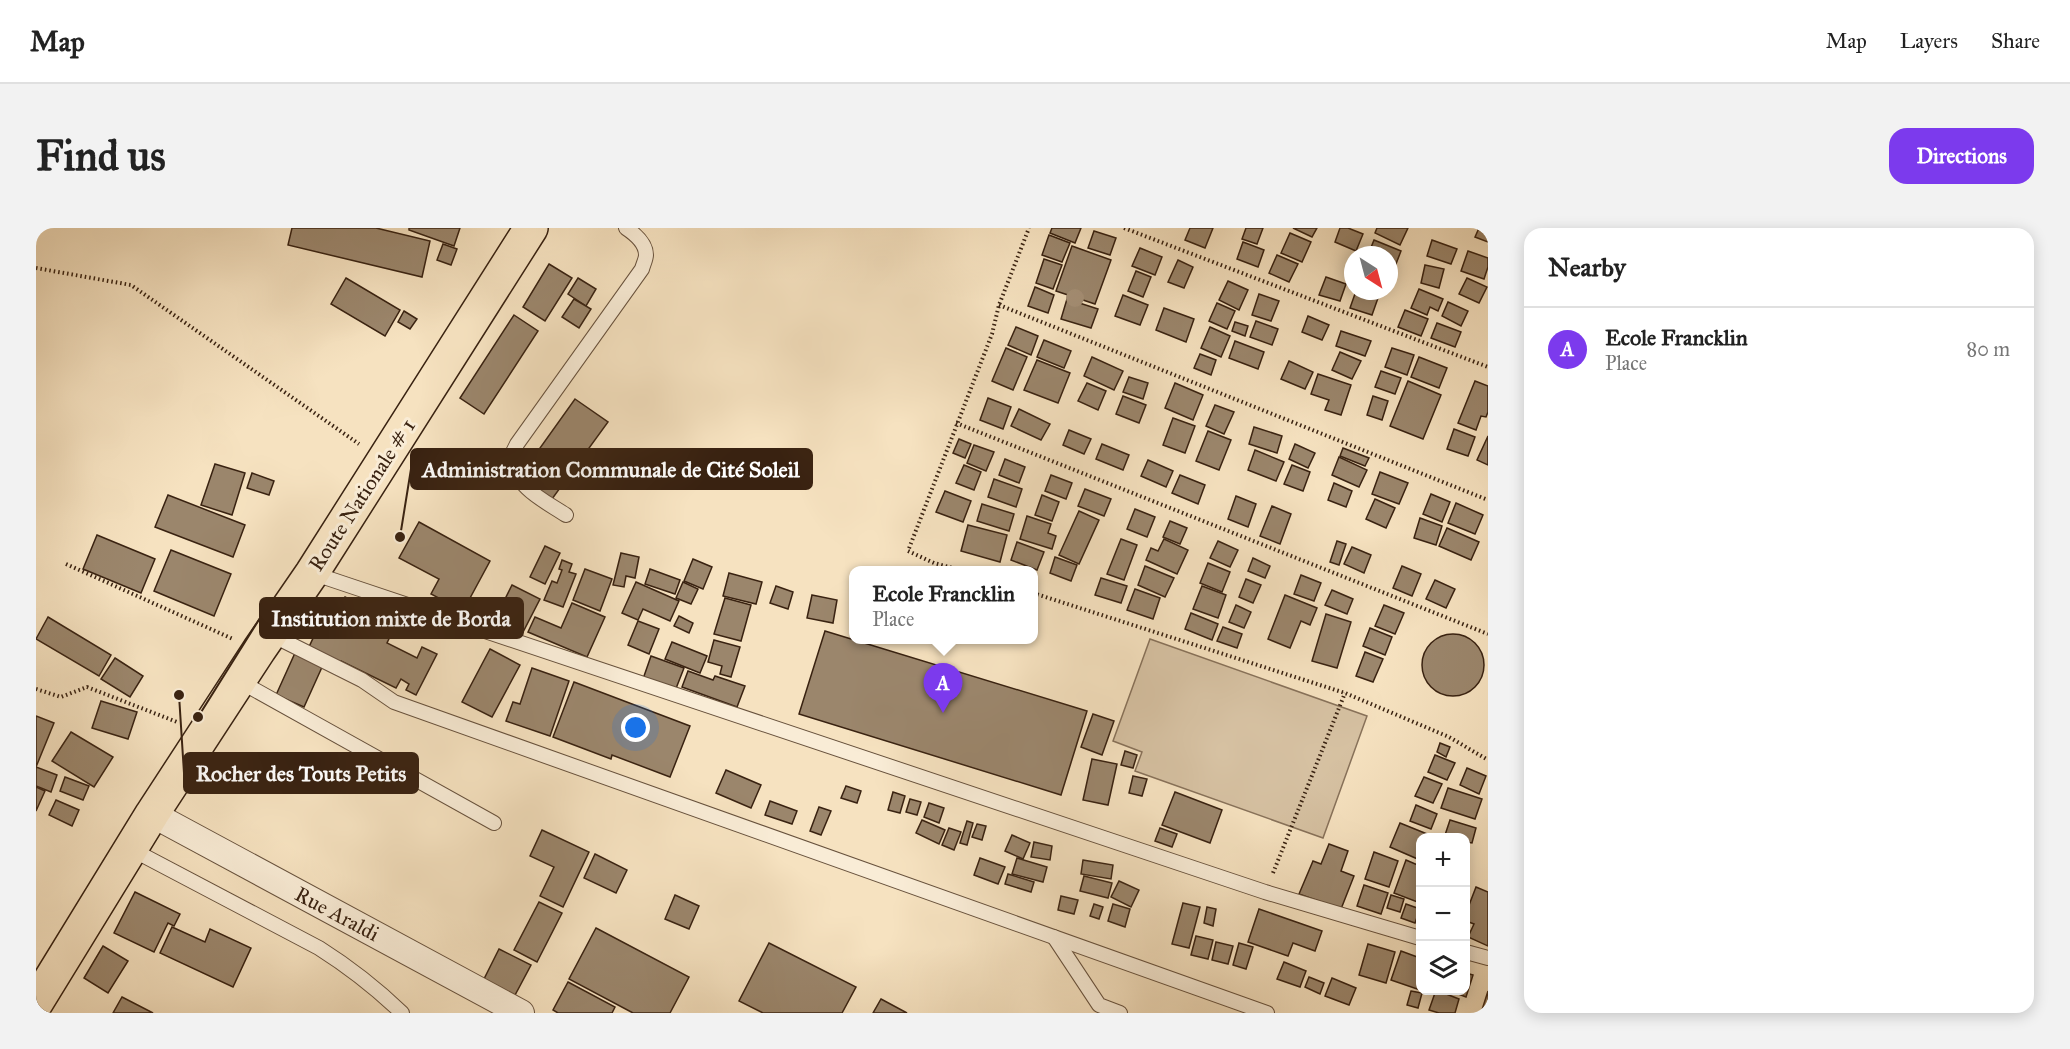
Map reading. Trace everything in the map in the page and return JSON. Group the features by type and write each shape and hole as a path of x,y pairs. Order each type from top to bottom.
{"main road":[{"name":"Route Nationale # 1","path":"36,1003 152,814 264,642 312,573 531,228"}],"street":[{"name":"Rue Araldi","path":"152,814 521,1013"}],"lane":[{"path":"566,515 525,488 514,473 510,458 642,269 646,255 642,243 636,234 626,228"},
{"path":"312,573 1265,892 1416,937"},
{"path":"264,642 362,680 394,702 1267,1013"},
{"path":"239,681 494,823"},
{"path":"130,849 319,948 376,988 402,1013"},
{"path":"1054,938 1100,1005 1120,1013"},
{"path":"1470,953 1488,958"}],"path":[{"path":"945,566 908,551 992,334 999,305 1029,228"},
{"path":"1124,228 1488,367"},
{"path":"36,268 130,285 383,461"},
{"path":"999,305 1488,500"},
{"path":"956,423 1488,634"},
{"path":"66,564 264,642"},
{"path":"1038,595 1345,693 1449,737 1488,760"},
{"path":"36,689 61,697 87,687 206,734"},
{"path":"1265,892 1345,693"}],"shaded area":[{"path":"1150,639 1367,716 1323,838 1135,771 1142,752 1113,741"}],"building":[{"path":"292,228 376,228 430,241 422,277 288,245"},
{"path":"409,228 460,228 454,246 409,230"},
{"path":"1052,228 1081,228 1075,243 1050,233"},
{"path":"1190,228 1213,228 1205,248 1185,240"},
{"path":"1246,228 1263,228 1257,244 1242,239"},
{"path":"1293,228 1317,228 1312,237"},
{"path":"1340,228 1348,228 1363,234 1358,246 1344,246 1335,242"},
{"path":"1377,228 1408,228 1400,245 1375,233"},
{"path":"1479,228 1488,228 1488,242 1475,237"},
{"path":"1094,231 1116,238 1110,255 1088,248"},
{"path":"1290,233 1311,242 1302,262 1281,253"},
{"path":"1049,235 1070,243 1062,262 1042,255"},
{"path":"1374,240 1389,246 1372,246"},
{"path":"1432,240 1457,249 1451,264 1427,256"},
{"path":"1243,242 1264,250 1258,267 1237,259"},
{"path":"443,244 457,249 451,265 437,260"},
{"path":"1072,246 1111,260 1095,304 1056,291"},
{"path":"1140,248 1162,257 1155,275 1132,266"},
{"path":"1468,251 1488,258 1484,279 1461,271"},
{"path":"1277,255 1298,264 1289,282 1269,273"},
{"path":"1044,259 1062,265 1053,289 1036,283"},
{"path":"1178,260 1193,267 1184,288 1168,282"},
{"path":"549,264 572,278 545,321 523,307"},
{"path":"1425,265 1444,269 1439,288 1421,283"},
{"path":"1136,271 1151,277 1143,297 1128,291"},
{"path":"1326,277 1344,283 1340,301 1319,295"},
{"path":"346,278 400,310 385,336 331,304"},
{"path":"578,278 596,289 586,306 568,294"},
{"path":"1467,278 1487,287 1479,303 1459,294"},
{"path":"1228,281 1248,290 1239,310 1219,300"},
{"path":"1035,287 1054,295 1048,313 1028,306"},
{"path":"1419,289 1443,299 1438,311 1430,307 1427,315 1411,308"},
{"path":"1259,294 1279,301 1271,321 1252,315"},
{"path":"1123,295 1148,305 1140,325 1115,316"},
{"path":"574,299 591,309 579,328 562,317"},
{"path":"1067,299 1098,309 1091,328 1061,319"},
{"path":"1353,300 1377,300 1372,315 1350,308"},
{"path":"1448,302 1468,311 1461,326 1442,316"},
{"path":"1217,303 1235,311 1227,329 1209,321"},
{"path":"1164,308 1194,319 1186,342 1156,330"},
{"path":"1405,310 1428,319 1421,336 1398,327"},
{"path":"404,311 417,319 410,329 398,322"},
{"path":"514,315 538,331 484,414 460,398"},
{"path":"1308,316 1329,325 1322,340 1302,332"},
{"path":"1256,321 1278,329 1272,345 1250,337"},
{"path":"1235,322 1248,326 1245,336 1232,331"},
{"path":"1437,323 1461,332 1455,347 1431,338"},
{"path":"1016,327 1038,336 1031,355 1008,345"},
{"path":"1210,327 1230,336 1221,357 1201,348"},
{"path":"1341,331 1371,341 1365,356 1336,346"},
{"path":"1044,340 1071,351 1064,368 1037,357"},
{"path":"1235,341 1264,352 1258,369 1229,358"},
{"path":"1006,348 1027,357 1013,390 992,381"},
{"path":"1392,348 1414,355 1407,375 1385,367"},
{"path":"1340,352 1361,361 1352,379 1332,370"},
{"path":"1200,354 1216,360 1211,375 1194,368"},
{"path":"1092,357 1123,371 1114,390 1084,376"},
{"path":"1419,357 1447,368 1439,388 1411,377"},
{"path":"1037,360 1070,373 1058,403 1024,390"},
{"path":"1289,361 1313,372 1305,389 1281,379"},
{"path":"1381,371 1401,378 1395,394 1375,387"},
{"path":"1318,374 1351,385 1341,415 1325,410 1329,400 1311,394"},
{"path":"1129,377 1148,383 1143,399 1123,392"},
{"path":"1408,381 1441,395 1423,439 1390,426"},
{"path":"1475,381 1488,386 1488,412 1486,417 1481,416 1476,430 1458,423"},
{"path":"1087,383 1106,391 1098,410 1078,401"},
{"path":"1175,383 1203,395 1193,420 1165,408"},
{"path":"1123,396 1146,405 1139,423 1116,414"},
{"path":"1373,396 1388,401 1382,420 1367,415"},
{"path":"988,398 1011,407 1003,429 980,420"},
{"path":"575,399 608,422 552,499 520,476"},
{"path":"1215,405 1234,412 1224,434 1206,426"},
{"path":"1019,409 1050,424 1041,440 1011,426"},
{"path":"1173,418 1195,426 1185,453 1163,445"},
{"path":"1254,427 1282,436 1277,453 1249,444"},
{"path":"1454,429 1475,437 1468,456 1447,449"},
{"path":"1069,430 1091,439 1084,454 1063,445"},
{"path":"1208,431 1231,440 1219,470 1196,461"},
{"path":"1488,436 1488,465 1477,460"},
{"path":"959,439 971,444 965,458 953,453"},
{"path":"1102,444 1129,455 1123,470 1096,459"},
{"path":"1295,444 1315,453 1308,468 1289,459"},
{"path":"974,445 994,452 986,471 967,463"},
{"path":"1343,448 1369,458 1365,466 1340,456"},
{"path":"1255,450 1284,462 1276,481 1248,470"},
{"path":"1339,457 1367,470 1359,487 1332,475"},
{"path":"1005,459 1025,467 1019,483 999,475"},
{"path":"1148,460 1173,471 1166,487 1141,476"},
{"path":"215,464 245,473 232,515 201,505"},
{"path":"964,465 981,472 974,490 956,483"},
{"path":"1292,465 1310,472 1303,491 1284,484"},
{"path":"1380,472 1408,483 1399,504 1372,494"},
{"path":"252,473 274,481 269,495 247,488"},
{"path":"1051,475 1072,483 1066,499 1045,491"},
{"path":"1180,475 1205,485 1198,504 1172,493"},
{"path":"994,479 1022,489 1016,507 988,497"},
{"path":"1334,483 1352,491 1346,507 1328,500"},
{"path":"1085,489 1111,499 1104,516 1078,506"},
{"path":"945,491 971,501 963,522 936,512"},
{"path":"1431,494 1450,502 1442,522 1423,514"},
{"path":"168,495 245,525 233,557 155,527"},
{"path":"1042,495 1059,502 1052,521 1035,515"},
{"path":"1236,496 1256,504 1248,527 1228,519"},
{"path":"1375,499 1395,508 1386,528 1366,519"},
{"path":"1456,503 1483,515 1475,534 1448,523"},
{"path":"982,504 1014,514 1009,531 977,521"},
{"path":"1272,506 1291,514 1280,544 1260,536"},
{"path":"1135,509 1155,517 1147,537 1127,529"},
{"path":"1079,511 1099,520 1079,564 1059,555"},
{"path":"1027,516 1051,524 1048,533 1056,536 1052,549 1020,539"},
{"path":"1420,518 1442,526 1436,545 1414,538"},
{"path":"1170,521 1187,528 1180,544 1163,537"},
{"path":"419,522 490,561 463,611 431,594 439,579 399,558"},
{"path":"968,525 1007,535 1000,562 961,551"},
{"path":"1447,528 1479,542 1471,560 1439,546"},
{"path":"97,535 155,559 141,593 83,569"},
{"path":"1121,539 1137,545 1124,580 1107,574"},
{"path":"1164,539 1188,550 1177,574 1146,560 1151,548 1158,551"},
{"path":"1218,541 1238,550 1230,567 1210,558"},
{"path":"1337,541 1346,544 1339,565 1330,562"},
{"path":"1017,542 1044,552 1038,567 1011,560"},
{"path":"545,546 560,553 545,584 530,577"},
{"path":"1352,547 1371,555 1364,573 1344,564"},
{"path":"171,550 231,574 214,616 154,591"},
{"path":"621,553 639,557 635,578 626,576 624,587 613,585"},
{"path":"1055,557 1077,565 1071,581 1050,573"},
{"path":"1253,558 1270,566 1265,578 1248,571"},
{"path":"693,559 712,567 703,589 684,581"},
{"path":"562,560 572,564 569,572 576,574 563,607 544,600 552,581 557,583 562,570 559,569"},
{"path":"1208,563 1230,572 1222,592 1200,583"},
{"path":"1145,566 1174,578 1165,597 1138,585"},
{"path":"1402,566 1421,574 1412,596 1393,588"},
{"path":"585,569 612,579 600,611 573,600"},
{"path":"650,569 680,580 675,594 645,584"},
{"path":"729,573 762,582 756,604 723,596"},
{"path":"1301,575 1321,583 1314,601 1294,594"},
{"path":"1101,578 1127,586 1121,603 1095,595"},
{"path":"1246,579 1261,585 1253,603 1239,597"},
{"path":"1435,580 1455,589 1446,608 1426,599"},
{"path":"636,582 679,601 670,621 643,609 638,620 622,613"},
{"path":"683,582 698,589 691,604 676,598"},
{"path":"512,585 540,599 521,636 482,617 488,605 499,611"},
{"path":"776,586 793,592 788,609 770,603"},
{"path":"1202,586 1226,595 1218,618 1193,609"},
{"path":"1135,589 1160,598 1153,619 1127,610"},
{"path":"1332,590 1353,599 1347,614 1325,605"},
{"path":"812,595 837,600 833,623 807,618"},
{"path":"1285,595 1317,608 1310,625 1301,621 1290,648 1268,639"},
{"path":"345,597 397,622 387,643 417,658 422,647 437,654 416,695 406,690 409,684 401,679 396,688 341,661 339,664 308,649 324,615 334,620"},
{"path":"725,598 751,605 741,641 714,634"},
{"path":"572,603 605,617 587,657 528,632 535,617 561,628"},
{"path":"1236,605 1251,612 1244,628 1229,622"},
{"path":"1384,605 1404,613 1395,634 1375,626"},
{"path":"1191,613 1218,624 1212,640 1185,629"},
{"path":"1326,614 1351,622 1337,668 1312,661"},
{"path":"679,616 693,623 689,633 674,626"},
{"path":"48,617 111,655 99,676 36,639"},
{"path":"638,621 659,629 649,654 628,645"},
{"path":"1223,627 1242,634 1237,648 1217,641"},
{"path":"1370,628 1392,637 1385,655 1363,646"},
{"path":"825,631 849,638 849,644 868,644 1087,711 1061,795 799,714"},
{"path":"1453,634 1465,636 1475,643 1482,653 1484,665 1482,677 1475,687 1465,694 1453,696 1441,694 1431,687 1424,677 1422,665 1424,653 1431,643 1441,636"},
{"path":"714,640 740,647 731,677 720,674 722,666 708,662"},
{"path":"672,642 707,656 700,673 665,659"},
{"path":"490,649 520,665 492,717 462,702"},
{"path":"1365,652 1383,659 1373,682 1356,676"},
{"path":"295,653 323,665 304,707 276,695"},
{"path":"651,656 684,668 675,691 643,679"},
{"path":"115,658 143,676 130,697 101,679"},
{"path":"532,668 569,681 550,736 506,721 513,702 520,704"},
{"path":"688,671 713,680 715,676 745,686 737,707 682,687"},
{"path":"574,682 690,726 670,777 612,755 611,759 553,737"},
{"path":"101,701 137,712 128,739 92,728"},
{"path":"1093,714 1114,721 1102,755 1081,747"},
{"path":"36,716 54,723 36,767"},
{"path":"71,732 113,757 94,787 52,761"},
{"path":"1440,743 1450,747 1446,757 1437,752"},
{"path":"1125,751 1137,755 1133,768 1121,765"},
{"path":"1435,755 1455,763 1447,780 1428,772"},
{"path":"1092,759 1117,764 1108,805 1083,800"},
{"path":"36,767 57,775 51,792 36,786"},
{"path":"1467,768 1486,776 1479,794 1460,785"},
{"path":"726,770 761,785 751,808 716,793"},
{"path":"1133,776 1147,779 1142,796 1129,793"},
{"path":"65,777 89,786 83,800 60,791"},
{"path":"1424,777 1442,784 1433,803 1415,796"},
{"path":"846,786 861,791 857,803 841,798"},
{"path":"36,787 45,791 36,811"},
{"path":"1448,788 1482,799 1475,819 1441,808"},
{"path":"893,792 905,796 900,813 888,810"},
{"path":"1175,792 1222,810 1210,843 1162,825"},
{"path":"910,799 921,802 917,815 906,812"},
{"path":"56,800 79,810 72,826 49,815"},
{"path":"770,801 797,811 792,824 765,815"},
{"path":"929,803 944,808 939,823 924,817"},
{"path":"1416,805 1437,814 1431,829 1410,821"},
{"path":"819,807 831,811 821,835 810,831"},
{"path":"922,820 945,830 939,844 916,833"},
{"path":"1450,820 1476,828 1472,843 1470,843 1470,833 1446,833"},
{"path":"967,821 973,823 967,845 960,843"},
{"path":"1400,823 1425,833 1416,833 1416,858 1390,847"},
{"path":"977,824 986,826 982,840 972,837"},
{"path":"949,828 961,832 954,850 942,845"},
{"path":"1160,828 1177,834 1172,847 1155,841"},
{"path":"542,830 589,852 563,907 540,896 554,867 530,856"},
{"path":"1012,835 1030,843 1023,859 1005,851"},
{"path":"1034,842 1052,846 1050,860 1031,857"},
{"path":"1329,844 1348,851 1341,871 1354,876 1341,909 1299,894 1313,861 1321,864"},
{"path":"1374,852 1398,861 1389,887 1365,879"},
{"path":"595,854 627,870 616,893 584,878"},
{"path":"980,858 1005,867 998,884 974,875"},
{"path":"1017,858 1047,867 1043,882 1012,874"},
{"path":"1083,860 1113,865 1111,879 1081,874"},
{"path":"1406,860 1416,864 1416,901 1394,893"},
{"path":"1008,874 1034,882 1031,892 1005,884"},
{"path":"1084,876 1112,883 1108,898 1080,891"},
{"path":"1119,881 1139,890 1131,907 1111,897"},
{"path":"1364,885 1388,893 1381,914 1357,906"},
{"path":"1476,887 1488,892 1488,946 1470,938 1474,924 1470,922 1470,903"},
{"path":"135,892 180,914 174,926 168,923 154,952 114,933"},
{"path":"675,895 699,906 689,929 665,919"},
{"path":"1391,895 1404,899 1400,912 1387,908"},
{"path":"1061,896 1078,900 1074,914 1058,910"},
{"path":"539,902 562,913 537,962 514,950"},
{"path":"1183,903 1200,907 1189,948 1172,944"},
{"path":"1094,904 1103,907 1099,919 1090,916"},
{"path":"1113,904 1130,909 1125,927 1108,921"},
{"path":"1406,904 1416,908 1415,923 1401,918"},
{"path":"1207,907 1216,909 1213,926 1204,923"},
{"path":"1259,909 1322,931 1315,951 1293,943 1288,956 1248,942"},
{"path":"172,927 205,942 210,929 251,948 233,987 160,953"},
{"path":"596,928 689,977 670,1013 633,1013 569,979"},
{"path":"1196,936 1213,940 1208,959 1191,955"},
{"path":"1216,942 1233,946 1228,964 1212,960"},
{"path":"769,943 856,987 842,1013 763,1013 739,1001"},
{"path":"1239,943 1253,947 1246,969 1233,965"},
{"path":"1368,944 1395,952 1386,983 1359,975"},
{"path":"103,946 128,961 108,993 84,978"},
{"path":"499,949 531,965 514,997 483,981"},
{"path":"1401,951 1416,957 1416,989 1391,980"},
{"path":"1284,962 1306,971 1300,987 1277,979"},
{"path":"1309,977 1324,983 1320,994 1305,987"},
{"path":"1332,978 1356,988 1349,1005 1325,996"},
{"path":"568,982 615,1007 612,1013 558,1013 553,1010"},
{"path":"1411,991 1416,992 1416,995 1421,995 1418,1008 1407,1005"},
{"path":"1488,991 1488,1013 1481,1013"},
{"path":"1434,995 1449,995 1459,999 1455,1013 1439,1013 1429,1010"},
{"path":"122,997 153,1013 113,1013"},
{"path":"881,999 907,1013 873,1013"}],"place":[{"name":"Administration Communale de Cité Soleil","path":"400,537"},
{"name":"Rocher des Touts Petits","path":"179,695"},
{"name":"Ecole Francklin","path":"943,713"},
{"name":"Institution mixte de Borda","path":"198,717"}]}
